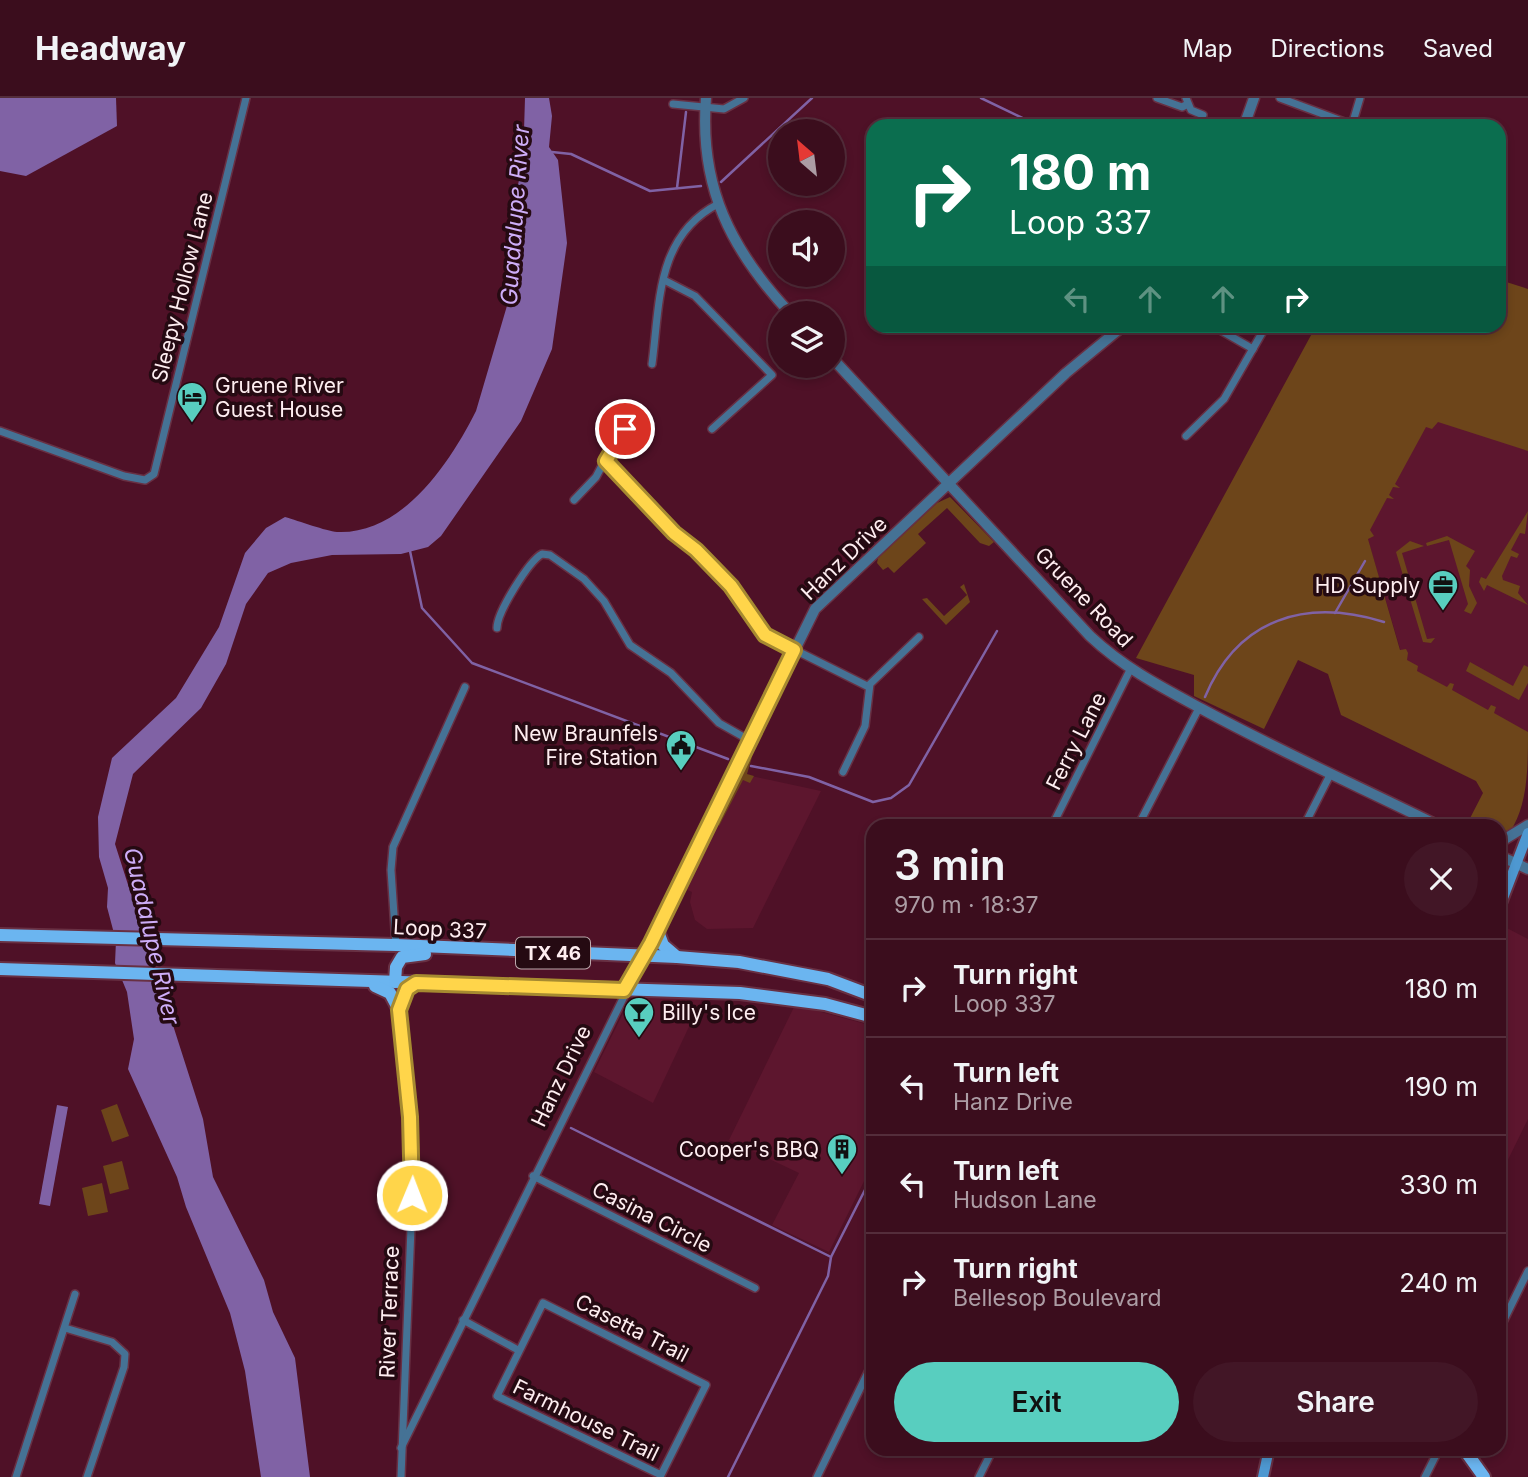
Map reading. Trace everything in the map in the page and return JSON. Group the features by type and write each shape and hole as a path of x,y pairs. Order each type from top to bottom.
{"main road":[{"path":"1506,889 1528,833"},
{"path":"657,929 663,945 677,957"},
{"path":"0,930 31,935"},
{"name":"Loop 337","path":"0,935 396,945 677,957 752,964 828,979 866,993"},
{"path":"395,982 396,967 407,955 482,957 497,951"},
{"name":"TX 46","path":"0,970 230,975 767,995 825,1004 866,1015"},
{"path":"303,978 311,984 383,987 393,996 399,1010"},
{"path":"399,1010 407,989 416,983"},
{"path":"1263,1477 1268,1456"},
{"path":"1469,1456 1484,1477"}],"street":[{"name":"Sleepy Hollow Lane","path":"0,431 124,476 145,480 158,466 246,98"},
{"path":"673,104 705,103 733,107 744,98"},
{"path":"1157,98 1182,107 1187,101 1191,110 1203,115"},
{"path":"1246,119 1254,98"},
{"path":"1280,98 1337,119"},
{"path":"1355,119 1360,98"},
{"path":"705,103 706,153 718,204 741,254 779,301"},
{"path":"652,364 664,280 675,241 691,222 718,204"},
{"path":"664,280 695,296 772,375 712,429"},
{"name":"Hanz Drive","path":"401,1448 624,990 644,956 809,620 823,601 1066,373 1115,333"},
{"path":"1225,333 1253,349"},
{"path":"1186,436 1224,399 1262,333"},
{"name":"Gruene Road","path":"845,372 1090,636 1130,670 1199,708 1425,819"},
{"path":"574,500 596,477 617,438 634,420"},
{"path":"606,461 674,533 696,550 731,586 765,635 869,687"},
{"path":"497,628 501,611 536,558 542,554 550,555 578,575 601,597 630,645 671,673 719,723 749,740"},
{"path":"843,772 865,726 869,687 919,637"},
{"name":"Ferry Lane","path":"1056,819 1130,670"},
{"path":"396,945 391,870 393,847 465,687"},
{"path":"1142,819 1199,708"},
{"path":"1308,819 1331,773"},
{"path":"1506,838 1528,825"},
{"path":"1506,859 1528,870"},
{"name":"River Terrace","path":"395,982 413,1178 401,1477"},
{"name":"Casina Circle","path":"533,1176 755,1288"},
{"path":"1506,1316 1528,1271"},
{"path":"16,1477 75,1294"},
{"name":"Casetta Trail","path":"518,1350 542,1303 706,1385 661,1475"},
{"path":"463,1320 518,1350"},
{"path":"65,1328 112,1342 125,1354 124,1367 86,1477"},
{"name":"Farmhouse Trail","path":"518,1350 497,1396 661,1475"},
{"path":"817,1477 866,1376"},
{"path":"979,1477 990,1456"},
{"path":"1426,1477 1436,1456"}],"shaded area":[{"path":"0,98 116,98 117,126 26,176 0,171"},
{"path":"525,98 549,98 552,116 549,147 558,160 567,243 552,349 521,421 441,536 428,547 401,554 332,555 291,563 268,573 246,604 226,664 201,708 133,774 115,844 203,1119 213,1177 264,1280 273,1312 295,1358 310,1477 261,1477 245,1371 230,1313 186,1207 177,1177 128,1069 134,1039 127,992 115,963 116,941 107,907 108,888 99,857 98,817 112,758 176,698 219,627 245,553 266,528 285,517 337,532 361,530 382,522 403,509 421,492 438,473 465,431 476,411 523,244 514,202 523,163"},
{"path":"1506,282 1528,289 1528,451 1438,422 1432,429 1426,427 1395,484 1400,488 1393,487 1389,495 1394,499 1387,498 1370,530 1374,536 1368,539 1400,650 1406,649 1407,660 1418,666 1417,671 1447,687 1450,683 1454,684 1452,690 1488,710 1491,705 1496,707 1494,713 1528,732 1523,802 1506,837 1506,819 1470,819 1483,793 1476,781 1341,715 1328,674 1298,660 1264,729 1194,696 1194,675 1136,658 1312,333 1506,333"},
{"path":"1428,414 1528,447 1528,735 1406,669 1365,530"},
{"path":"950,497 994,542 989,546 980,543 947,508 918,534 926,543 894,573 888,567 883,570 877,563 878,558 937,503"},
{"path":"1528,511 1525,534 1520,533 1511,550 1519,554 1517,558 1511,556 1502,576 1503,580 1520,586 1518,593 1528,605 1487,585 1484,591 1479,582 1481,577 1486,579"},
{"path":"1447,536 1475,551 1466,566 1470,570 1469,586 1477,603 1471,614 1464,611 1468,604 1449,540 1427,546 1426,543"},
{"path":"1410,541 1424,546 1402,553 1427,639 1435,638 1431,643 1423,642 1396,552"},
{"path":"964,584 970,602 946,625 922,599 927,598 944,616 967,595 960,587"},
{"path":"1470,662 1513,686 1524,665 1528,667 1528,683 1519,700 1466,671"},
{"path":"750,749 754,750 747,764 752,757 747,774 754,776 750,783 743,780 719,826 716,820"},
{"path":"738,773 821,791 753,928 707,929 695,920 690,902 692,892 685,889 679,895"},
{"path":"1506,928 1528,939 1528,1119 1506,1164"},
{"path":"635,995 703,997 653,1103 594,1072 629,1001"},
{"path":"795,1005 866,1024 866,1177 829,1252 772,1225 799,1173 729,1140"},
{"path":"117,1104 129,1136 112,1142 101,1110"},
{"path":"57,1105 68,1107 50,1206 39,1204"},
{"path":"122,1161 129,1189 110,1194 103,1166"},
{"path":"102,1183 108,1212 88,1216 82,1188"}],"waterway":[{"path":"721,182 812,98"},
{"path":"981,98 1024,119"},
{"path":"677,188 686,112"},
{"path":"552,152 571,154 650,191 701,186"},
{"path":"410,551 422,608 472,663 728,759"},
{"path":"1335,613 1365,561"},
{"path":"1205,697 1219,670 1236,649 1256,632 1278,621 1302,614 1328,612 1384,622"},
{"path":"751,766 809,777 873,802 891,798 909,785 997,631"},
{"path":"571,1128 831,1257 828,1276 728,1477"},
{"path":"831,1257 866,1188"}],"place":[{"name":"Gruene River Guest House","path":"192,424"},
{"name":"HD Supply","path":"1443,612"},
{"name":"New Braunfels Fire Station","path":"681,772"},
{"name":"Billy's Ice","path":"639,1039"},
{"name":"Cooper's BBQ","path":"842,1176"}],"route":[{"path":"412,1195 410,1117 399,1010 407,989 416,983 470,983 624,990 651,943 794,650 765,635 731,586 696,550 674,533 606,461 608,453 625,429"}],"water label":[{"name":"Guadalupe River","path":"515,215"},
{"name":"Guadalupe River","path":"152,936"}]}
